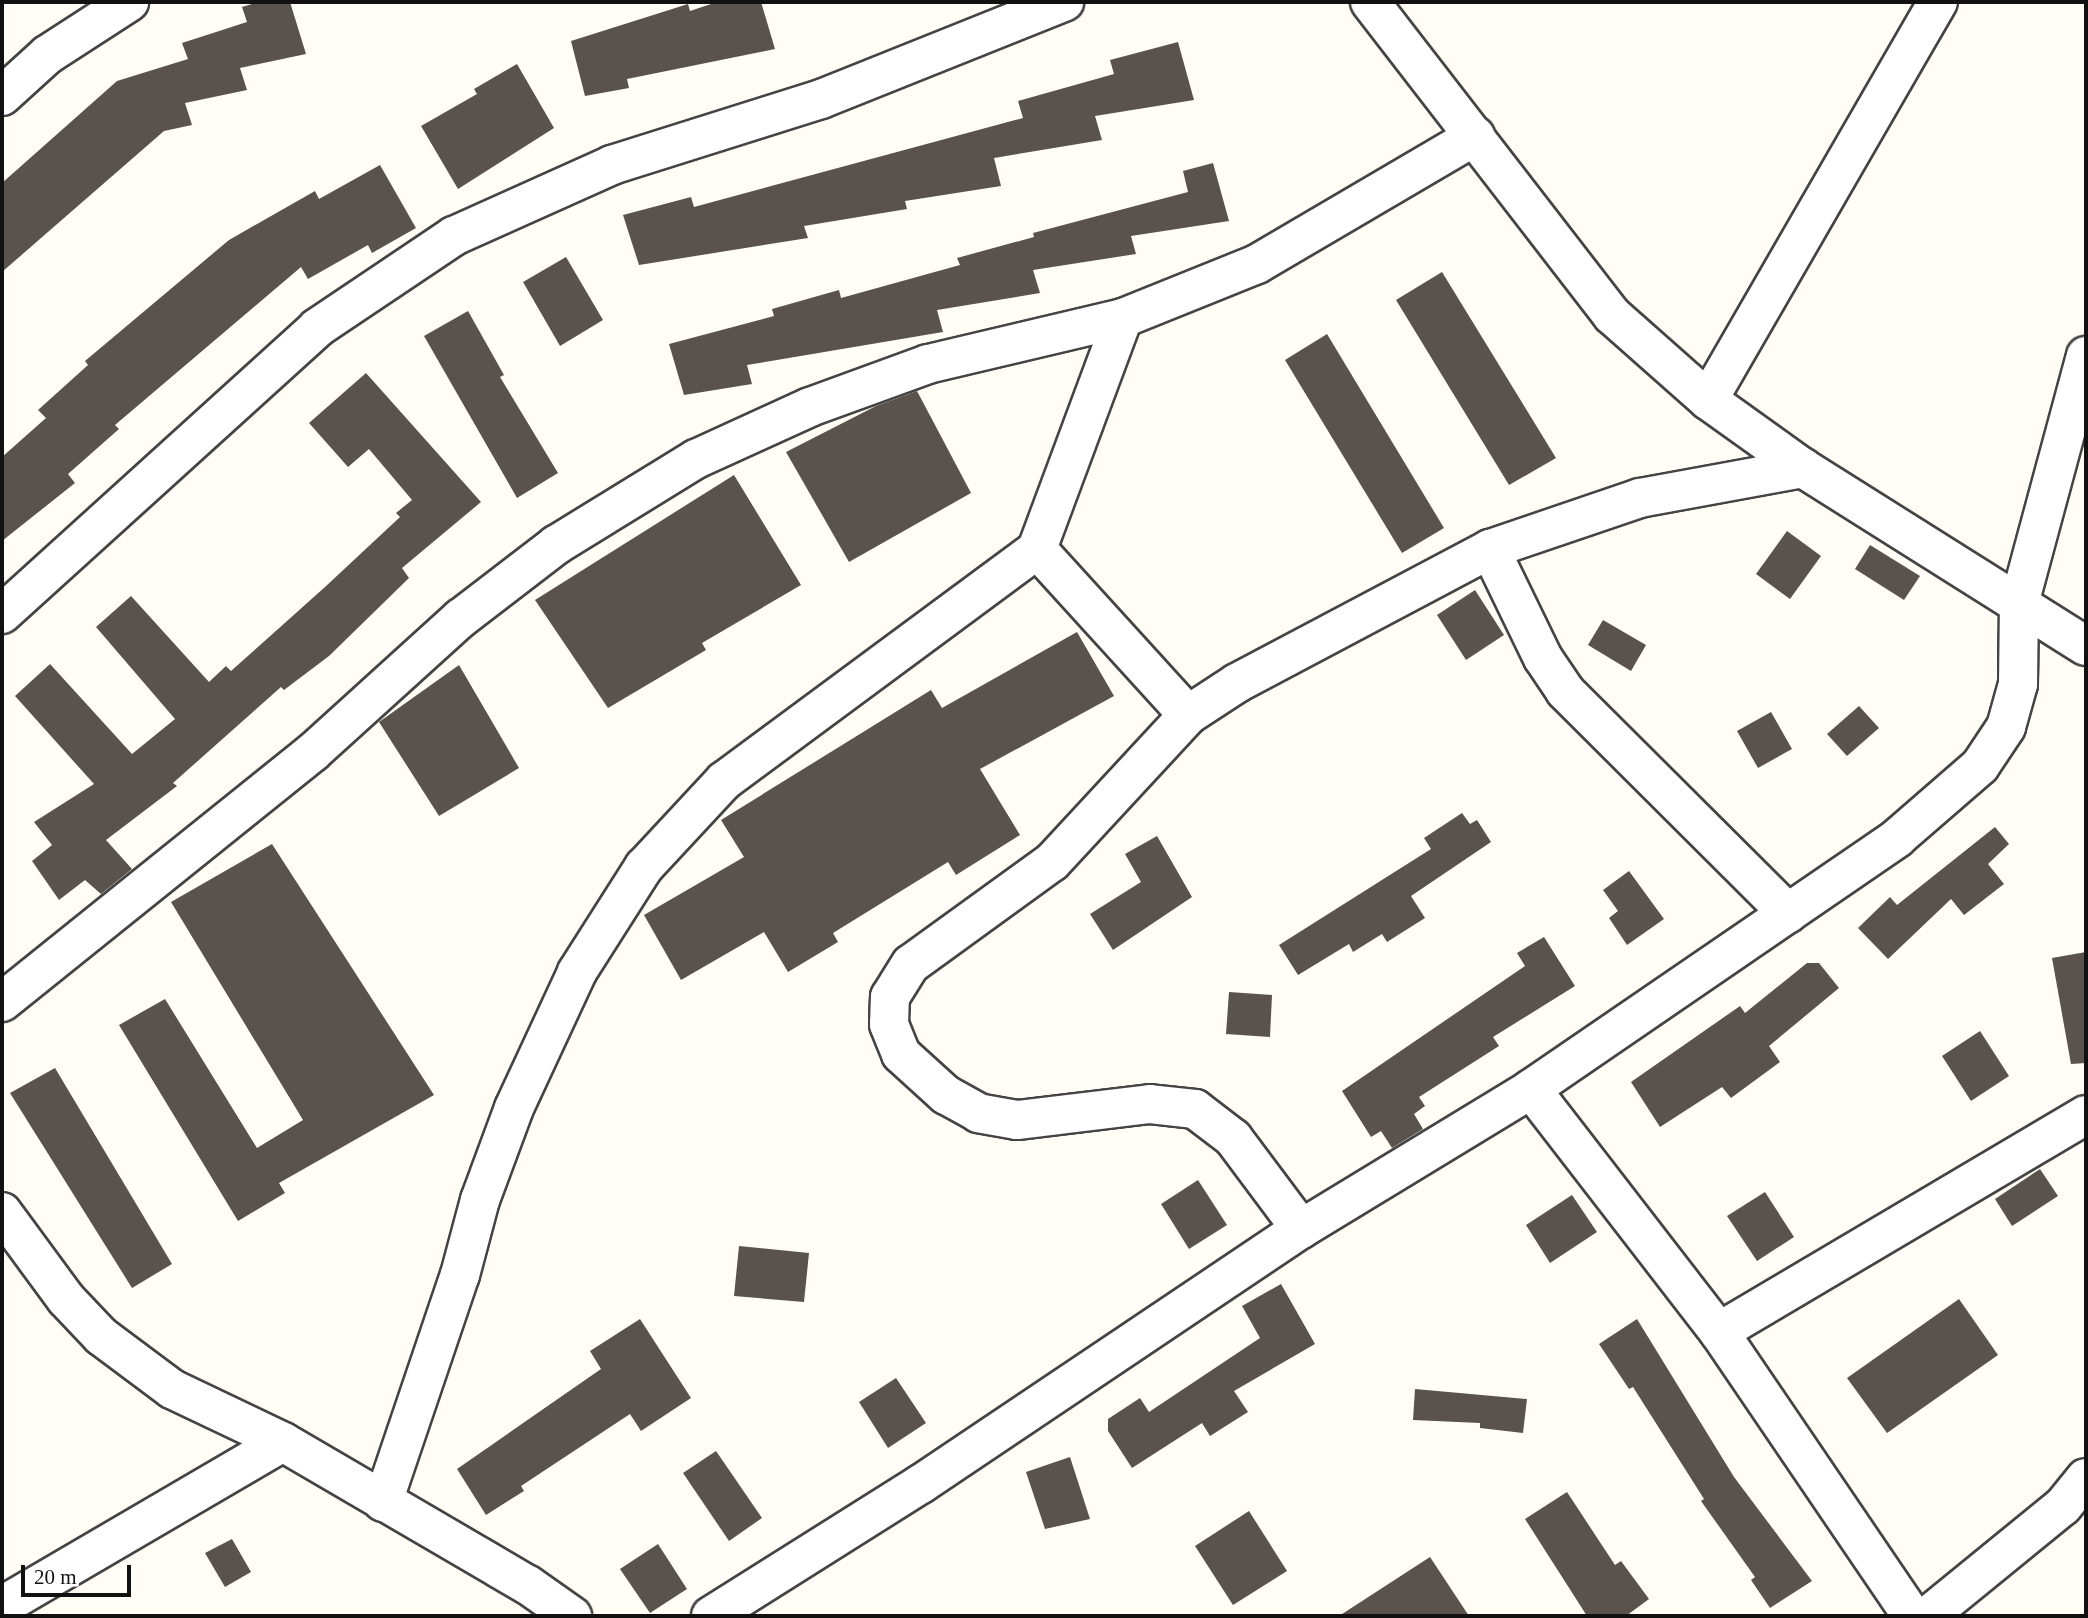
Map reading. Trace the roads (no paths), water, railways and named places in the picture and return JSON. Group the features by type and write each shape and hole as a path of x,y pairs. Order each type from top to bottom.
{"street":[{"path":"2,96 47,55 129,2"},
{"path":"2,614 317,328 454,236 612,165 821,99 1064,2"},
{"path":"1370,2 1612,315 1709,400 1803,468 2086,646"},
{"path":"1709,400 1938,2"},
{"path":"2,1002 313,752 461,618 556,545 684,467 810,407 928,364 1124,318 1257,264 1475,136"},
{"path":"383,1502 514,1108 577,972 644,867 724,781 1037,550 1124,318"},
{"path":"711,1616 921,1484 1301,1229 1531,1089 1897,838 1980,766 2006,727 2018,684 2019,604 2086,356"},
{"path":"1301,1229 1233,1138 1195,1110 1150,1104 1017,1120 979,1113 946,1094 901,1054 889,1024 890,996 911,964 1052,862 1188,715 1237,683 1490,549 1640,498 1803,468"},
{"path":"1490,549 1543,657 1565,691 1788,913"},
{"path":"1037,550 1188,715"},
{"path":"1531,1089 1718,1332 1912,1616"},
{"path":"1718,1332 2086,1115"},
{"path":"2,1212 66,1299 101,1336 172,1389 283,1442 528,1585 572,1616"},
{"path":"2,1606 283,1442"},
{"path":"1928,1616 2063,1506 2086,1478"}]}
